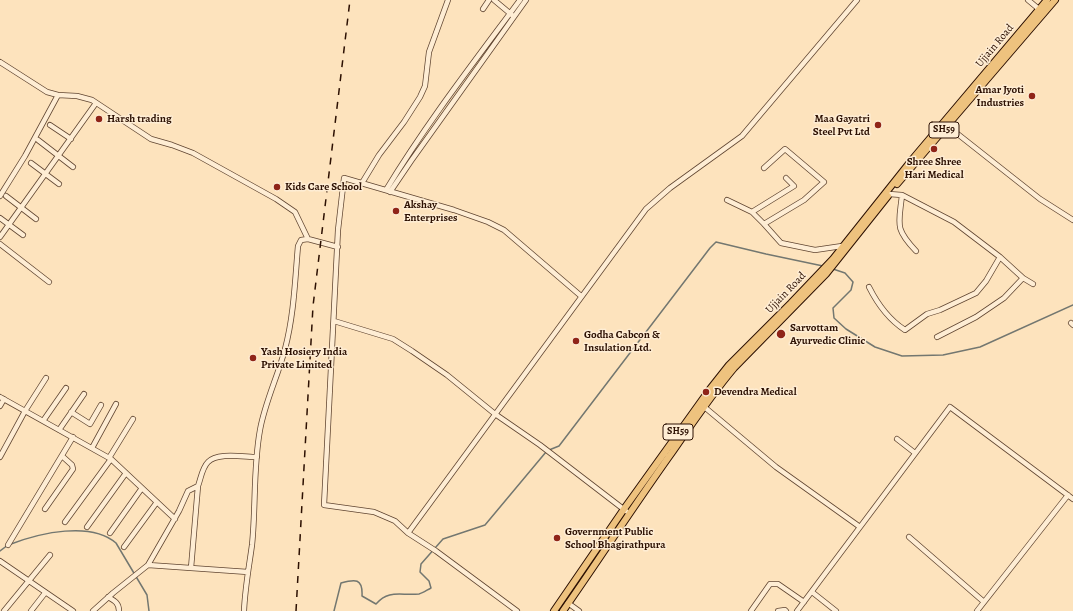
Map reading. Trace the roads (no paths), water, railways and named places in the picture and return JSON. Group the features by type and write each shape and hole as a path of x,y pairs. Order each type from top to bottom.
{"main road":[{"name":"Ujjain Road","path":"1041,12 1048,0"},
{"name":"Ujjain Road","path":"835,260 842,246 1041,12 1055,0"},
{"name":"Ujjain Road","path":"554,611 701,404 835,260 945,125"},
{"name":"Ujjain Road","path":"563,611 626,511"}],"street":[{"path":"362,183 379,155 404,122 420,97 425,86 429,52 448,0"},
{"path":"483,9 489,0"},
{"path":"494,0 512,14"},
{"path":"388,191 512,14 520,0"},
{"path":"512,14 526,0"},
{"path":"408,532 646,209 670,188 742,136 857,0"},
{"path":"1028,0 1041,12"},
{"path":"0,62 47,92 58,95 87,98 151,139 193,153 285,205 295,212 308,239"},
{"path":"0,196 25,156 58,95"},
{"path":"0,237 96,103"},
{"path":"50,125 70,139"},
{"path":"945,125 1040,199 1073,220"},
{"path":"38,140 73,167"},
{"path":"764,168 785,149 824,182 804,200 764,224"},
{"path":"31,164 59,184"},
{"path":"517,611 395,521 374,512 324,505 338,247 344,178 488,222 504,230 581,296"},
{"path":"752,212 794,186 786,178"},
{"path":"889,194 902,195 954,222 1000,257 1023,278 1033,284"},
{"path":"902,195 898,218 899,230 916,251"},
{"path":"6,196 36,219"},
{"path":"727,200 752,212 781,243 815,250 842,246"},
{"path":"0,218 23,235"},
{"path":"244,611 245,592 252,544 260,430 266,404 285,349 291,314 298,246 301,240 308,239 338,247"},
{"path":"0,244 49,282"},
{"path":"869,287 878,305 905,330 927,314 940,310 976,293 986,281 1000,257"},
{"path":"937,337 976,317 1004,298 1023,278"},
{"path":"334,321 393,339 447,375 495,414 549,451 626,511"},
{"path":"0,457 25,411 46,378"},
{"path":"43,421 66,388"},
{"path":"59,430 84,394"},
{"path":"0,406 2,398 110,458 175,519"},
{"path":"92,448 116,404"},
{"path":"701,404 776,467 860,527"},
{"path":"71,412 90,424 101,405"},
{"path":"797,611 950,407 1073,499"},
{"path":"65,522 110,458 133,419"},
{"path":"8,545 73,437"},
{"path":"897,439 915,453"},
{"path":"45,509 74,469 72,465 62,456"},
{"path":"191,568 198,486 204,468 212,458 218,456 257,457"},
{"path":"87,527 126,473"},
{"path":"93,611 148,565 175,519 188,491 198,486"},
{"path":"110,533 142,488"},
{"path":"979,610 1068,495"},
{"path":"124,547 157,502"},
{"path":"909,538 984,602"},
{"path":"4,611 50,556"},
{"path":"0,561 45,593 74,611"},
{"path":"148,565 248,572"},
{"path":"751,611 770,584 778,584 804,602"},
{"path":"812,592 836,611"},
{"path":"30,611 45,593"},
{"path":"108,597 116,602 119,607 119,611"},
{"path":"568,603 579,611"},
{"path":"778,611 786,611"}],"waterway":[{"path":"549,450 559,446 716,242 823,266"},
{"path":"833,269 845,273 853,282 851,290 833,308 834,318 846,329 875,347 902,356 943,355 980,347 1073,305"},
{"path":"334,611 341,583 357,581 361,586 362,596 376,604 386,596 396,594 419,594 431,588 429,581 420,572 421,564 443,539 485,525 546,452"},
{"path":"11,544 36,536 65,531 93,532 106,536 116,543 147,595 149,611"},
{"path":"0,551 8,545"}],"railway":[{"path":"296,611 313,306 350,0"}],"place":[{"name":"Amar Jyoti Industries","path":"1032,96"},
{"name":"Harsh trading","path":"99,119"},
{"name":"Maa Gayatri Steel Pvt Ltd","path":"878,125"},
{"name":"Shree Shree Hari Medical","path":"934,149"},
{"name":"Kids Care School","path":"277,187"},
{"name":"Akshay Enterprises","path":"396,211"},
{"name":"Sarvottam Ayurvedic Clinic","path":"781,334"},
{"name":"Godha Cabcon & Insulation Ltd.","path":"576,341"},
{"name":"Yash Hosiery India Private Limited","path":"253,358"},
{"name":"Devendra Medical","path":"706,392"},
{"name":"Government Public School Bhagirathpura","path":"557,538"}]}
